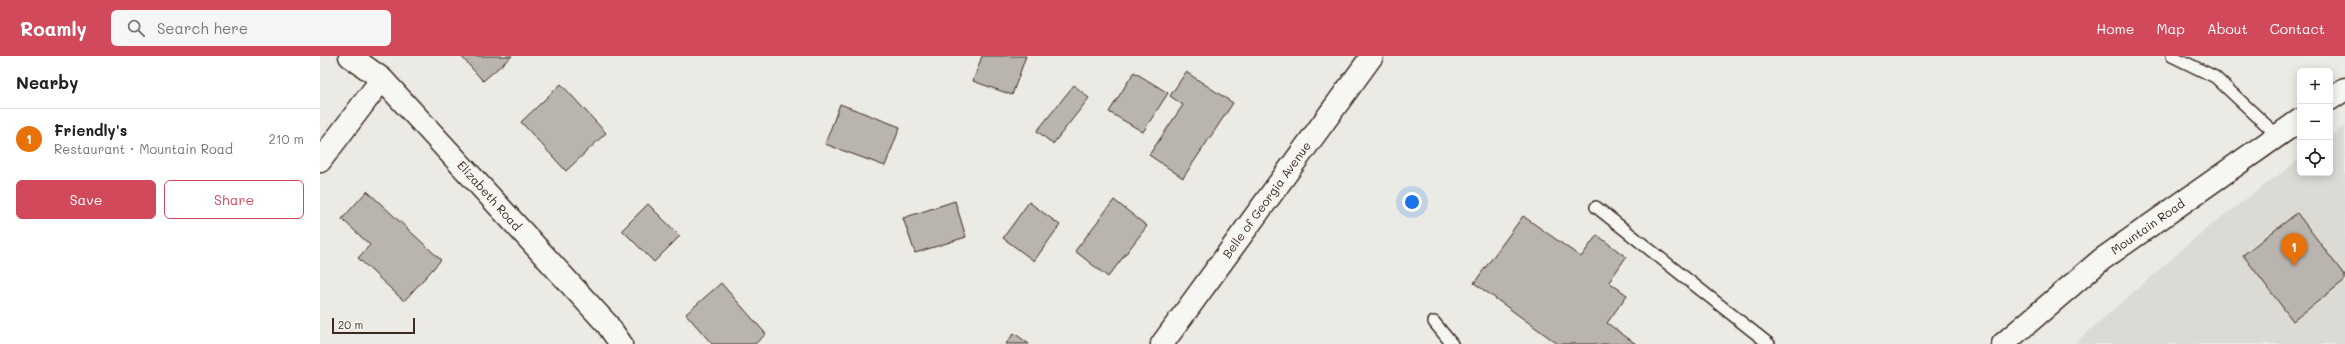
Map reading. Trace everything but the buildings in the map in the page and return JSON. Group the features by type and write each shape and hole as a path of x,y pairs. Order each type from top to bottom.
{"street":[{"name":"Elizabeth Road","path":"350,56 382,79 601,318 621,344"},
{"name":"Belle of Georgia Avenue","path":"1162,344 1372,56"},
{"path":"320,161 382,79"},
{"path":"2333,97 2345,89"},
{"name":"Mountain Road","path":"2003,344 2101,260 2297,122"}],"lane":[{"path":"2172,56 2215,77 2278,136"},
{"path":"1596,207 1769,344"},
{"path":"1434,322 1452,344"}],"shaded area":[{"path":"2345,126 2345,344 2074,344 2207,228 2297,161 2297,176 2333,176 2333,135"}],"place":[{"name":"Friendly's","path":"2294,266"}]}
